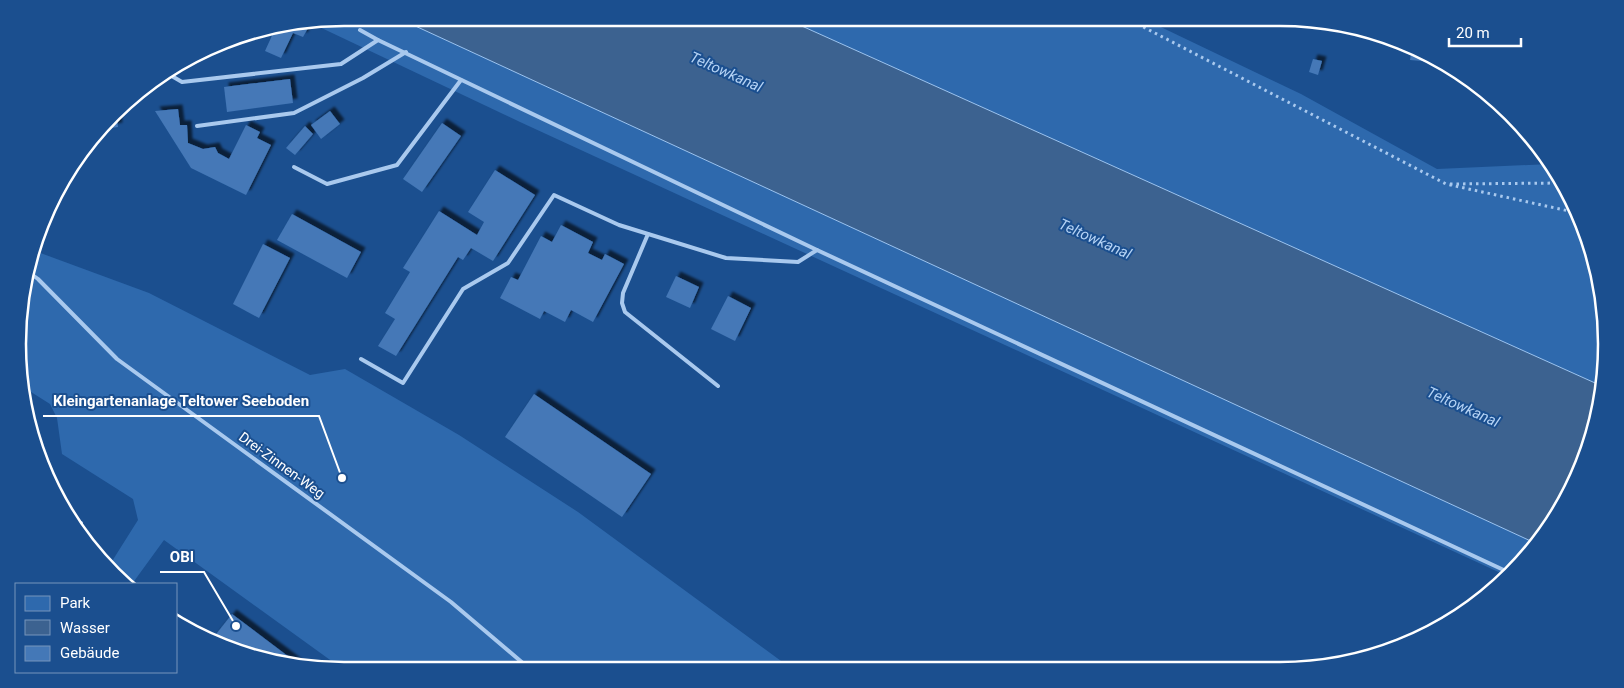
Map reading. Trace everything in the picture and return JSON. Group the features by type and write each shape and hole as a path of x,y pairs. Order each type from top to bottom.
{"lane":[{"path":"360,30 817,250 1504,570"},
{"path":"173,77 182,82 341,64 378,40"},
{"path":"197,126 294,113 363,78 406,52"},
{"path":"294,167 328,184 397,165 461,80"},
{"path":"361,359 403,383 463,289 508,263 554,195 619,225 726,258 798,262 817,250"},
{"path":"648,234 623,293 622,303 625,312 718,386"},
{"name":"Drei-Zinnen-Weg","path":"33,276 117,359 451,602 522,662"}],"path":[{"path":"1141,26 1446,184 1569,211"},
{"path":"1446,184 1554,183"}],"green space":[{"path":"415,26 1529,540 1501,573 520,122 320,27"},
{"path":"802,26 1159,26 1301,94 1437,169 1542,164 1574,222 1592,282 1598,344 1595,383"},
{"path":"40,253 149,293 310,375 345,369 459,435 578,512 782,662 332,661 164,540 133,582 112,561 138,520 133,499 62,454 57,418 50,404 30,391 27,365 26,344 29,303"}],"water":[{"name":"Teltowkanal","path":"415,26 802,26 1595,383 1587,426 1574,466 1555,503 1529,540"}],"building":[{"path":"308,29 303,37 293,33 281,58 265,51 273,34"},
{"path":"1411,54 1425,61 1410,60"},
{"path":"1313,59 1322,61 1318,75 1309,72"},
{"path":"290,79 293,103 227,112 224,87"},
{"path":"178,109 180,125 187,125 188,143 203,149 215,147 218,153 229,159 246,125 260,132 257,138 271,145 246,195 191,168 155,111"},
{"path":"330,111 340,124 321,139 311,125"},
{"path":"117,121 118,127 111,128"},
{"path":"442,123 461,136 422,192 403,179"},
{"path":"305,126 313,134 295,155 286,148"},
{"path":"495,170 535,195 493,261 471,248 463,260 458,257 396,356 378,346 395,319 385,313 410,272 403,268 439,211 477,235 484,222 468,212"},
{"path":"292,214 361,252 347,278 277,240"},
{"path":"561,225 593,242 588,253 602,260 605,254 624,264 593,322 571,310 565,322 544,311 540,319 500,298 511,277 518,280 541,236 552,242"},
{"path":"263,244 290,258 259,318 233,304"},
{"path":"676,276 699,287 690,308 666,297"},
{"path":"728,296 751,308 735,341 711,329"},
{"path":"534,394 651,474 622,517 505,437"},
{"path":"232,614 289,657 242,645 215,635"}],"place":[{"name":"Kleingartenanlage Teltower Seeboden","path":"342,478"},
{"name":"OBI","path":"236,626"}]}
